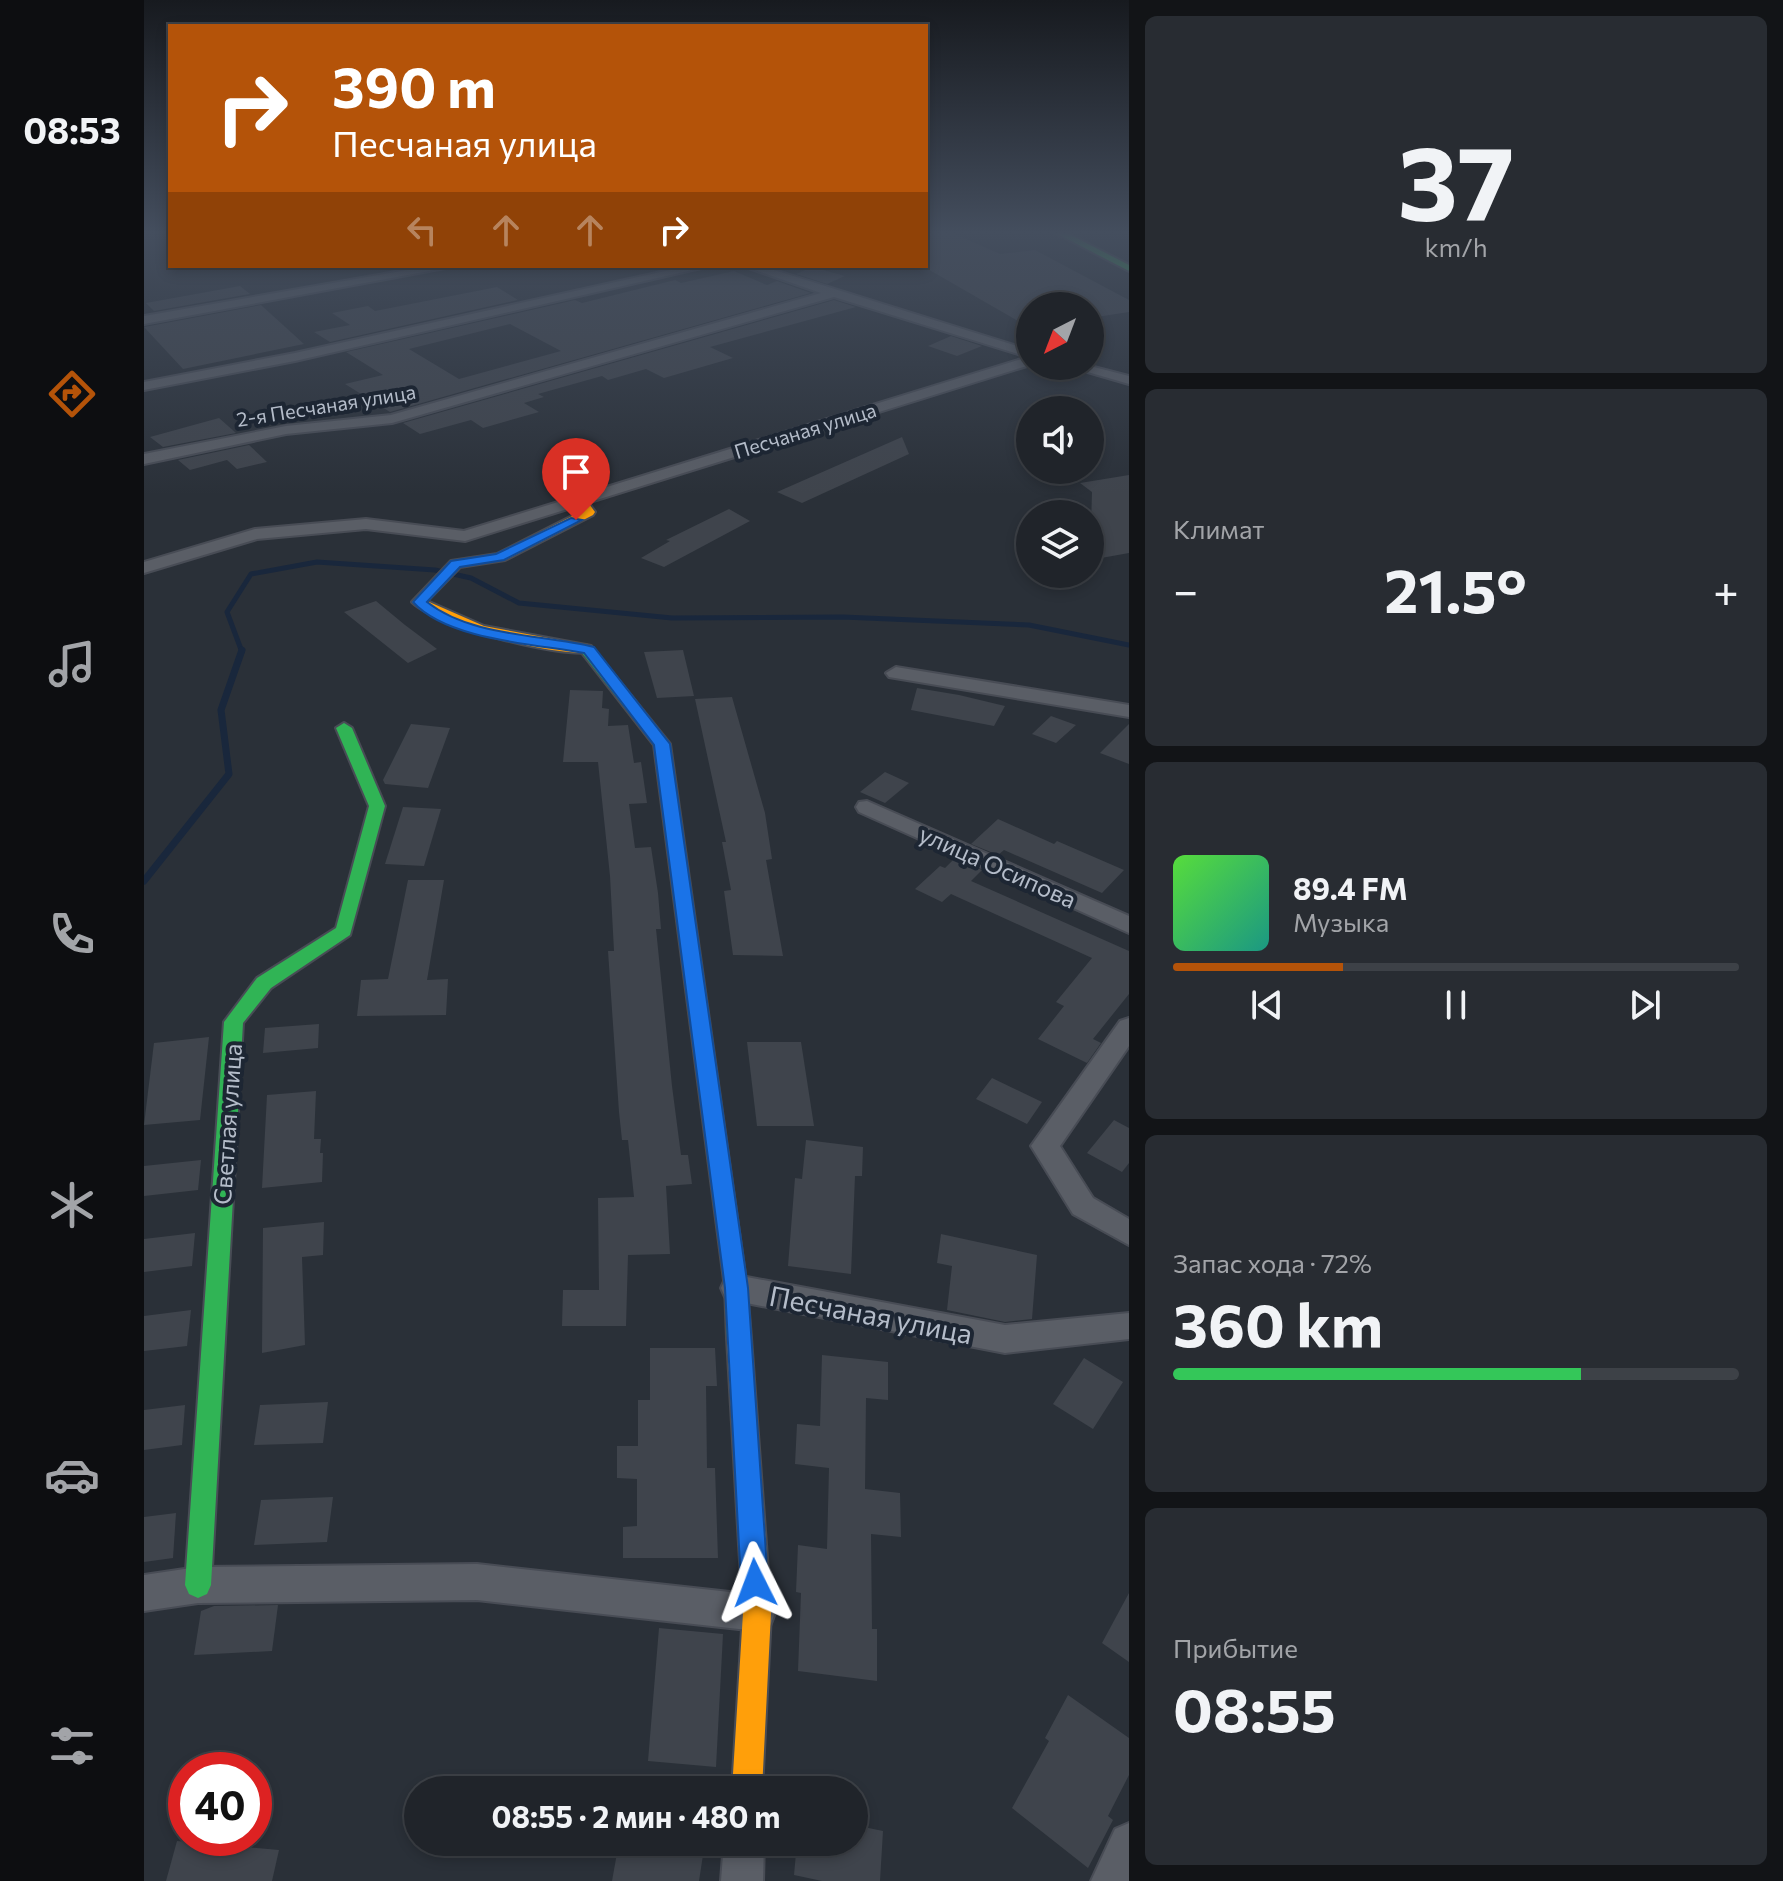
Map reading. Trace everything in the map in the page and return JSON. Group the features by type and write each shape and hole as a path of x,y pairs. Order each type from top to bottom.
{"street":[{"path":"144,386 467,319"},
{"name":"2-я Песчаная улица","path":"144,459 286,430 392,419 743,319"},
{"path":"920,319 1016,350"},
{"name":"Песчаная улица","path":"144,568 255,534 366,524 465,536 1016,365"},
{"path":"1104,374 1129,380"},
{"name":"Песчаная улица","path":"580,500 589,512 562,529 500,557 448,573 419,602 440,618 478,630 589,650 662,744 736,1288 757,1613 748,1776"},
{"path":"896,673 1129,711"},
{"name":"Светлая улица","path":"198,1585 234,1022 264,983 344,931 377,806 344,728"},
{"name":"улица Осипова","path":"867,807 1129,925"},
{"path":"1129,1027 1045,1146 1083,1206 1129,1233"},
{"name":"Песчаная улица","path":"736,1288 1005,1339 1129,1326"},
{"path":"144,1593 198,1585 477,1582 757,1613"},
{"path":"1112,1881 1129,1843"},
{"path":"742,1881 743,1856"}],"building":[{"path":"188,319 276,319 304,344 183,369 144,327"},
{"path":"341,319 434,319 330,342 314,332 350,325"},
{"path":"492,319 720,319 390,412 345,384 383,375 346,352","holes":["510,324 561,351 459,379 409,349"]},
{"path":"768,319 813,319 710,347 733,358 664,378 646,369 608,380 602,376 538,394 544,397 524,403 539,412 483,428 471,420 420,434 403,423"},
{"path":"951,336 982,346 957,356 928,346"},
{"path":"219,418 236,433 163,447 150,437"},
{"path":"902,437 909,454 802,503 777,492"},
{"path":"249,445 267,462 237,469 227,460 190,470 178,460"},
{"path":"1129,475 1129,553 1104,557 1104,500 1092,500 1092,492 1081,484 1104,484 1104,479"},
{"path":"729,509 750,521 664,567 641,558 670,541 666,540"},
{"path":"376,601 437,649 408,663 344,612"},
{"path":"683,650 694,696 657,698 644,652"},
{"path":"917,688 1005,706 994,726 911,710"},
{"path":"570,690 603,691 602,708 609,709 608,726 628,725 634,763 641,762 647,803 629,804 635,848 651,847 658,893 661,929 656,929 672,1086 681,1155 688,1155 692,1184 666,1186 670,1254 628,1255 626,1326 562,1326 563,1290 599,1290 598,1198 634,1197 628,1140 622,1140 619,1112 608,951 614,951 610,876 598,762 563,762"},
{"path":"732,697 765,813 772,859 766,860 783,956 733,955 724,891 731,890 722,842 726,842 695,699"},
{"path":"1051,716 1076,725 1056,743 1032,734"},
{"path":"411,724 450,728 428,788 385,784 383,780"},
{"path":"1129,724 1129,764 1100,753"},
{"path":"885,772 909,783 885,803 860,792"},
{"path":"403,807 441,809 424,866 385,864"},
{"path":"998,819 1124,870 1102,893 1004,850 998,855 971,844"},
{"path":"955,858 982,870 971,881 1129,951 1129,994 1093,1039 1101,1043 1087,1063 1038,1039 1064,1006 1056,1002 1092,958 951,894 942,902 915,889 940,866 945,868"},
{"path":"408,880 444,880 427,980 448,979 446,1015 357,1016 361,980 388,979"},
{"path":"319,1024 318,1048 263,1053 265,1028"},
{"path":"209,1037 200,1120 144,1125 154,1043"},
{"path":"747,1042 801,1042 814,1126 757,1126"},
{"path":"992,1078 1042,1102 1027,1124 976,1099"},
{"path":"316,1091 314,1139 321,1139 322,1182 262,1188 267,1095"},
{"path":"1114,1120 1129,1128 1129,1163 1122,1172 1087,1153"},
{"path":"806,1140 863,1147 862,1176 855,1176 851,1274 788,1266 795,1178 802,1179"},
{"path":"201,1160 198,1190 144,1196 144,1166"},
{"path":"324,1222 323,1255 302,1257 305,1345 262,1353 263,1228"},
{"path":"195,1233 192,1266 144,1272 144,1239"},
{"path":"941,1234 1037,1255 1032,1319 1005,1322 947,1310 952,1266 937,1263"},
{"path":"191,1310 187,1346 144,1351 144,1316"},
{"path":"650,1348 715,1348 717,1386 706,1386 707,1468 715,1468 718,1558 623,1558 623,1527 637,1526 637,1479 617,1478 617,1446 638,1446 638,1400 650,1400"},
{"path":"822,1355 888,1362 888,1400 866,1398 865,1489 900,1493 901,1537 871,1534 872,1629 877,1629 877,1681 798,1671 801,1593 796,1592 798,1545 827,1549 829,1468 795,1464 797,1424 820,1426"},
{"path":"1084,1358 1123,1382 1093,1429 1053,1404"},
{"path":"328,1402 323,1443 254,1445 260,1405"},
{"path":"185,1405 182,1445 144,1450 144,1410"},
{"path":"333,1497 327,1542 254,1545 261,1500"},
{"path":"176,1513 173,1558 144,1562 144,1517"},
{"path":"1129,1593 1129,1662 1102,1643"},
{"path":"278,1605 272,1651 194,1655 201,1611 214,1606"},
{"path":"659,1628 723,1634 716,1767 648,1761"},
{"path":"1068,1695 1129,1738 1129,1775 1108,1816 1113,1820 1088,1868 1012,1808 1049,1741 1045,1738"},
{"path":"868,1828 883,1831 880,1881 822,1881 794,1875 796,1856 868,1856"},
{"path":"272,1849 279,1850 272,1881 166,1881 173,1856 272,1856"},
{"path":"616,1856 703,1856 699,1881 612,1881"}],"waterway":[{"path":"242,651 227,612 251,574 317,562 435,570 471,578 519,603 672,618 843,617 1029,625 1129,645"},
{"path":"144,881 229,774 221,710 242,651"}],"traffic: fast":[{"path":"586,649 662,744 736,1288 739,1338"},
{"path":"198,1585 234,1022 264,983 344,931 377,806 344,728"}],"traffic: slow":[{"path":"580,500 589,512 500,557 456,564 419,602 479,629 586,649"},
{"path":"739,1338 757,1613 748,1776"}],"route":[{"path":"576,520 500,557 456,564 419,602 440,618 478,630 589,650 662,744 736,1288 755,1583"}]}
